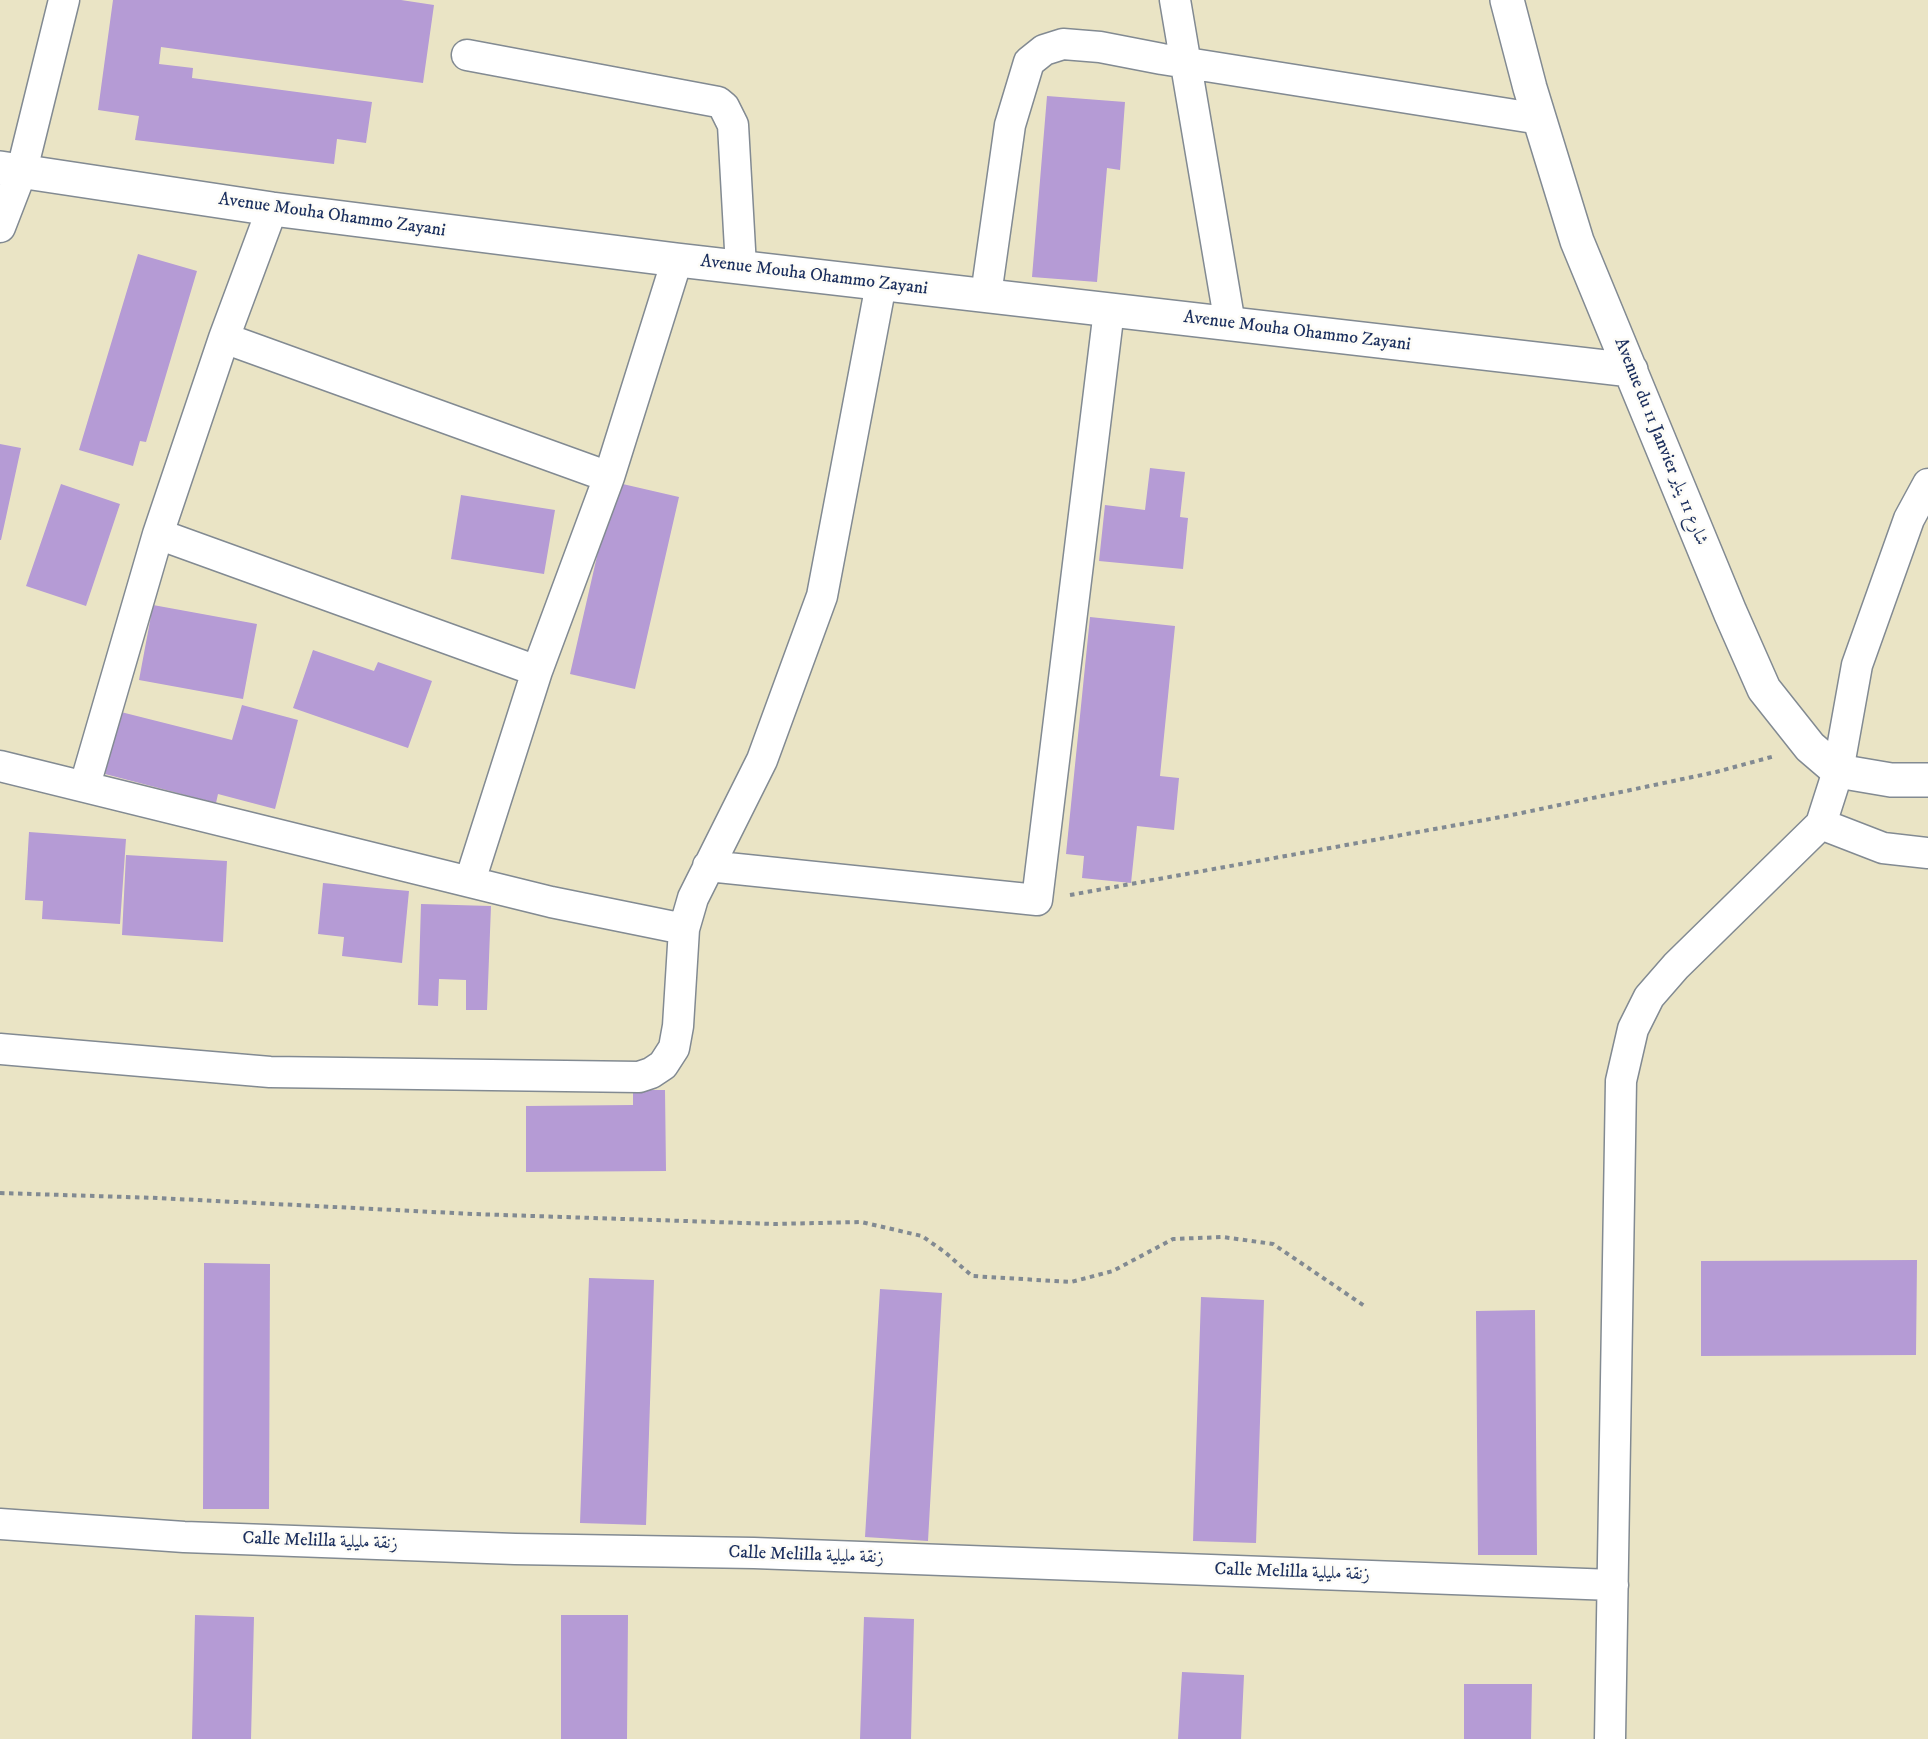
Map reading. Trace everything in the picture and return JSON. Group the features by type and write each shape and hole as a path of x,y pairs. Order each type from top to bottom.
{"street":[{"path":"0,226 11,169 64,0"},
{"path":"1175,0 1230,324"},
{"name":"Avenue du 11 Janvier شارع 11 يناير","path":"1507,0 1577,241 1730,612 1764,689 1810,747 1838,771"},
{"path":"986,295 1010,125 1029,62 1044,50 1063,44 1101,47 1185,63 1540,118"},
{"path":"467,55 718,102 724,107 733,125 741,267"},
{"name":"Avenue Mouha Ohammo Zayani","path":"11,169 272,209 677,260 1631,370"},
{"path":"85,785 158,534 224,338 272,209"},
{"path":"470,881 537,671 609,477 677,260"},
{"path":"0,1049 270,1072 639,1077 663,1065 675,1048 684,929 693,898 762,760 822,596 881,284"},
{"path":"708,866 1037,900 1109,310"},
{"path":"224,338 609,477"},
{"path":"1610,1739 1621,1081 1633,1029 1649,997 1676,966 1821,824 1838,771 1857,665 1909,519 1928,484"},
{"path":"158,534 537,671"},
{"path":"0,766 85,785 551,902 684,929"},
{"path":"1838,771 1891,780 1928,780"},
{"path":"1821,824 1883,848 1928,853"},
{"name":"Calle Melilla زنقة مليلية","path":"0,1524 184,1537 515,1549 754,1553 1613,1586"}],"path":[{"path":"1037,900 1512,815 1716,772 1810,747"},
{"path":"0,1193 752,1224 861,1222 922,1236 972,1275 1071,1282 1113,1271 1173,1239 1223,1237 1273,1244 1366,1307"}],"building":[{"path":"113,0 401,0 434,5 423,83 161,47 159,64 193,68 192,78 372,102 366,143 337,139 334,164 135,140 139,116 98,110"},
{"path":"1047,96 1125,102 1120,170 1107,168 1097,282 1032,277"},
{"path":"138,254 197,271 146,442 140,441 133,466 79,450"},
{"path":"0,444 21,448 1,540 0,540"},
{"path":"1150,468 1185,472 1180,517 1188,518 1183,569 1099,561 1105,505 1145,510"},
{"path":"614,482 679,497 635,689 570,674"},
{"path":"61,484 120,504 86,606 26,586"},
{"path":"461,495 555,510 544,574 451,559"},
{"path":"153,605 257,624 243,699 139,680"},
{"path":"1090,617 1175,626 1160,776 1179,778 1174,830 1137,826 1131,883 1082,878 1084,856 1066,854"},
{"path":"313,650 374,671 378,662 432,681 408,748 293,708"},
{"path":"242,705 298,720 275,809 218,794 216,803 105,774 121,712 232,740"},
{"path":"29,832 126,839 120,924 42,919 43,901 25,900"},
{"path":"126,855 227,861 223,942 122,935"},
{"path":"323,883 409,891 402,963 342,956 344,937 318,934"},
{"path":"421,904 491,906 487,1010 466,1010 466,980 439,979 438,1006 418,1005"},
{"path":"633,1090 665,1090 666,1171 526,1172 526,1106 633,1105"},
{"path":"1917,1260 1916,1355 1701,1356 1701,1261"},
{"path":"204,1263 270,1264 269,1509 203,1509"},
{"path":"589,1278 654,1280 646,1525 580,1523"},
{"path":"880,1289 942,1293 928,1541 865,1537"},
{"path":"1201,1297 1264,1300 1256,1543 1193,1541"},
{"path":"1535,1310 1537,1555 1478,1555 1476,1311"},
{"path":"195,1615 254,1617 251,1739 192,1739"},
{"path":"561,1615 628,1615 627,1739 561,1739"},
{"path":"864,1617 914,1619 911,1739 860,1739"},
{"path":"1182,1672 1244,1675 1241,1739 1178,1739"},
{"path":"1464,1684 1532,1684 1531,1739 1464,1739"}]}
